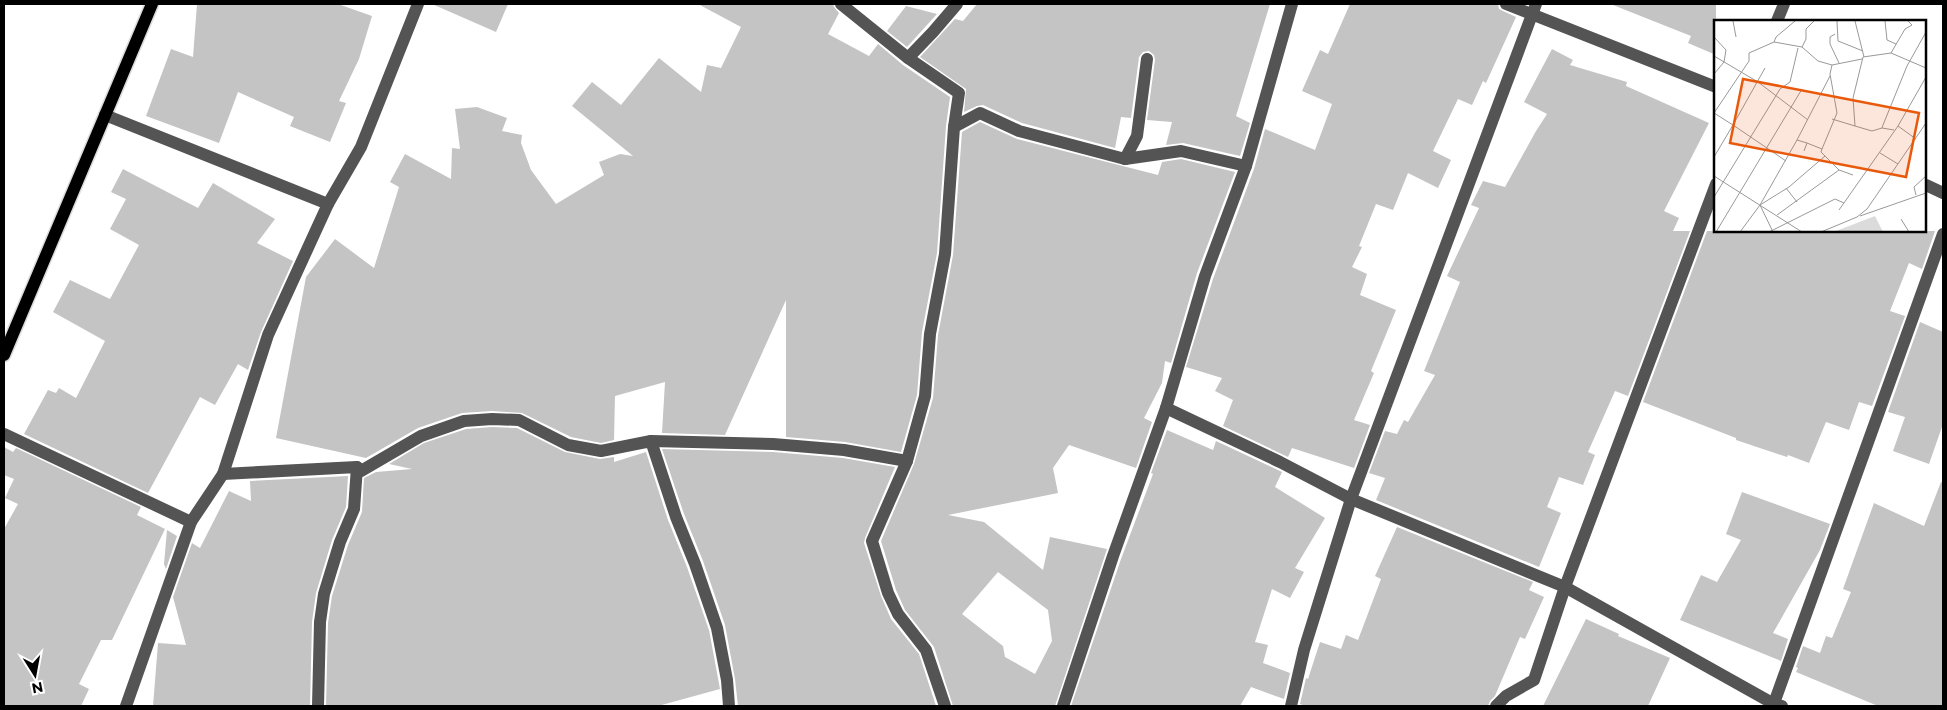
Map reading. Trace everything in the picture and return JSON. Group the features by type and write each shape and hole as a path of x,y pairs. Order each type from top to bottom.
{"main road":[{"path":"4,355 152,4"}],"street":[{"path":"126,706 191,522 223,474 268,335 328,204 361,147 418,4"},
{"path":"840,4 908,58 959,92 954,127 945,254 930,334 925,396 907,461 872,541 888,593 898,614 926,650 945,706"},
{"path":"908,58 956,4"},
{"path":"1063,706 1113,556 1166,408 1205,276 1246,166 1292,4"},
{"path":"1506,4 1534,9 1714,86"},
{"path":"1777,20 1784,4"},
{"path":"1291,706 1304,650 1351,499 1534,9"},
{"path":"1125,159 1137,136 1147,59"},
{"path":"954,127 980,113 1019,131 1125,159 1181,151 1246,166"},
{"path":"105,115 328,204"},
{"path":"1927,185 1943,193"},
{"path":"1496,706 1506,696 1534,680 1565,587 1714,189"},
{"path":"1166,408 1280,462 1351,499 1565,587 1776,705 1943,234"},
{"path":"223,474 356,467 362,470 421,436 464,421 482,419 519,420 568,445 601,451 651,441 773,444 844,450 907,461"},
{"path":"4,434 191,522"},
{"path":"651,441 676,517 695,564 717,628 727,680 729,706"},
{"path":"318,706 320,622 324,594 340,542 354,509 356,467"}],"building":[{"path":"197,4 338,4 372,16 359,59 339,101 346,103 330,142 290,126 294,117 238,92 219,143 146,116 171,49 193,57"},
{"path":"432,4 508,4 496,32"},
{"path":"698,4 833,4 839,13 828,34 869,56 878,44 903,65 950,97 946,126 937,253 922,332 917,395 901,452 845,442 786,437 786,300 725,435 662,433 665,382 615,396 614,440 601,443 571,437 522,413 492,411 462,413 418,428 366,458 276,438 306,277 335,239 374,268 399,187 390,182 405,154 451,179 452,148 460,149 455,109 477,107 507,118 502,131 522,135 521,143 531,170 556,204 604,175 599,162 620,154 633,156 572,106 592,82 621,105 659,58 701,92 707,65 721,68 741,27"},
{"path":"977,4 1270,4 1236,116 1250,123 1240,156 1183,143 1166,145 1172,122 1147,120 1155,60 1154,55 1149,51 1143,52 1139,57 1131,118 1121,117 1115,148 1022,123 983,105 964,112 966,89 920,57 955,19 963,21"},
{"path":"1350,4 1498,4 1499,9 1516,17 1486,83 1483,81 1472,105 1458,99 1433,151 1451,160 1438,188 1408,173 1393,210 1376,204 1359,246 1362,247 1352,267 1367,274 1360,295 1396,310 1371,371 1374,373 1354,420 1370,425 1354,468 1292,448 1288,457 1223,426 1233,400 1215,391 1222,378 1186,367 1213,279 1254,169 1265,129 1315,150 1332,104 1302,91 1320,50 1328,54"},
{"path":"1716,4 1714,54 1688,43 1691,36 1613,5"},
{"path":"906,6 937,14 907,47 887,31"},
{"path":"1552,49 1573,60 1570,65 1627,82 1626,86 1709,123 1664,211 1679,218 1673,231 1690,231 1628,396 1615,391 1588,452 1595,455 1583,485 1559,477 1547,507 1561,513 1539,567 1376,500 1385,478 1369,473 1385,431 1397,434 1404,420 1408,422 1435,375 1424,371 1460,282 1447,276 1479,208 1471,205 1483,181 1505,187 1547,114 1524,102"},
{"path":"980,122 1017,139 1158,175 1162,162 1181,159 1235,172 1197,273 1171,363 1165,361 1162,383 1144,418 1152,422 1136,468 1069,445 1053,468 1058,493 948,515 984,522 1043,570 1050,537 1107,549 1055,706 953,706 934,647 905,610 896,590 881,541 914,464 933,398 938,335 953,255 962,132","holes":["998,572 1048,610 1052,641 1035,674 1005,657 1003,646 962,614"]},
{"path":"123,169 198,208 213,183 275,219 257,243 293,261 261,332 248,370 238,364 215,405 200,397 148,493 24,434 48,390 56,393 59,388 76,398 105,341 53,312 70,280 110,299 139,245 110,229 126,199 111,192"},
{"path":"1707,231 1935,231 1922,269 1909,263 1890,311 1905,316 1872,406 1859,402 1849,430 1826,422 1809,463 1736,440 1736,438 1643,402"},
{"path":"1920,322 1943,332 1943,424 1929,464 1893,451 1905,417 1888,412"},
{"path":"517,428 565,452 600,459 614,457 614,462 646,452 668,520 709,630 720,689 658,706 326,706 328,623 332,596 348,545 362,512 364,478 376,472 412,469 389,464 424,443 466,429"},
{"path":"1167,430 1213,450 1216,441 1282,472 1275,487 1325,518 1295,568 1304,572 1290,598 1272,589 1255,642 1268,645 1263,663 1290,673 1284,699 1251,687 1240,706 1071,706"},
{"path":"4,447 13,452 16,448 141,507 137,515 165,529 112,640 101,640 79,684 89,689 81,706 4,706 4,529 18,504 5,498 14,479 4,475"},
{"path":"662,449 773,452 843,458 895,467 864,543 881,596 891,619 919,654 936,706 738,706 725,625"},
{"path":"348,476 346,507 332,540 316,593 312,622 310,706 153,706 158,643 186,645 173,597 192,543 200,548 229,491 251,501 250,481"},
{"path":"1941,482 1943,483 1943,706 1878,706 1796,672 1803,646 1820,653 1826,636 1832,638 1851,592 1843,589 1874,503 1924,526"},
{"path":"1742,492 1830,524 1820,550 1773,633 1788,639 1781,661 1680,620 1701,575 1717,582 1741,540 1726,534"},
{"path":"1397,527 1533,582 1529,590 1544,597 1525,639 1520,637 1495,696 1488,706 1305,706 1300,704 1306,678 1308,679 1320,642 1341,649 1346,635 1358,640 1381,579 1375,576"},
{"path":"167,530 177,536 166,569 164,564"},
{"path":"1586,619 1619,634 1618,636 1670,658 1648,706 1543,706"}]}
